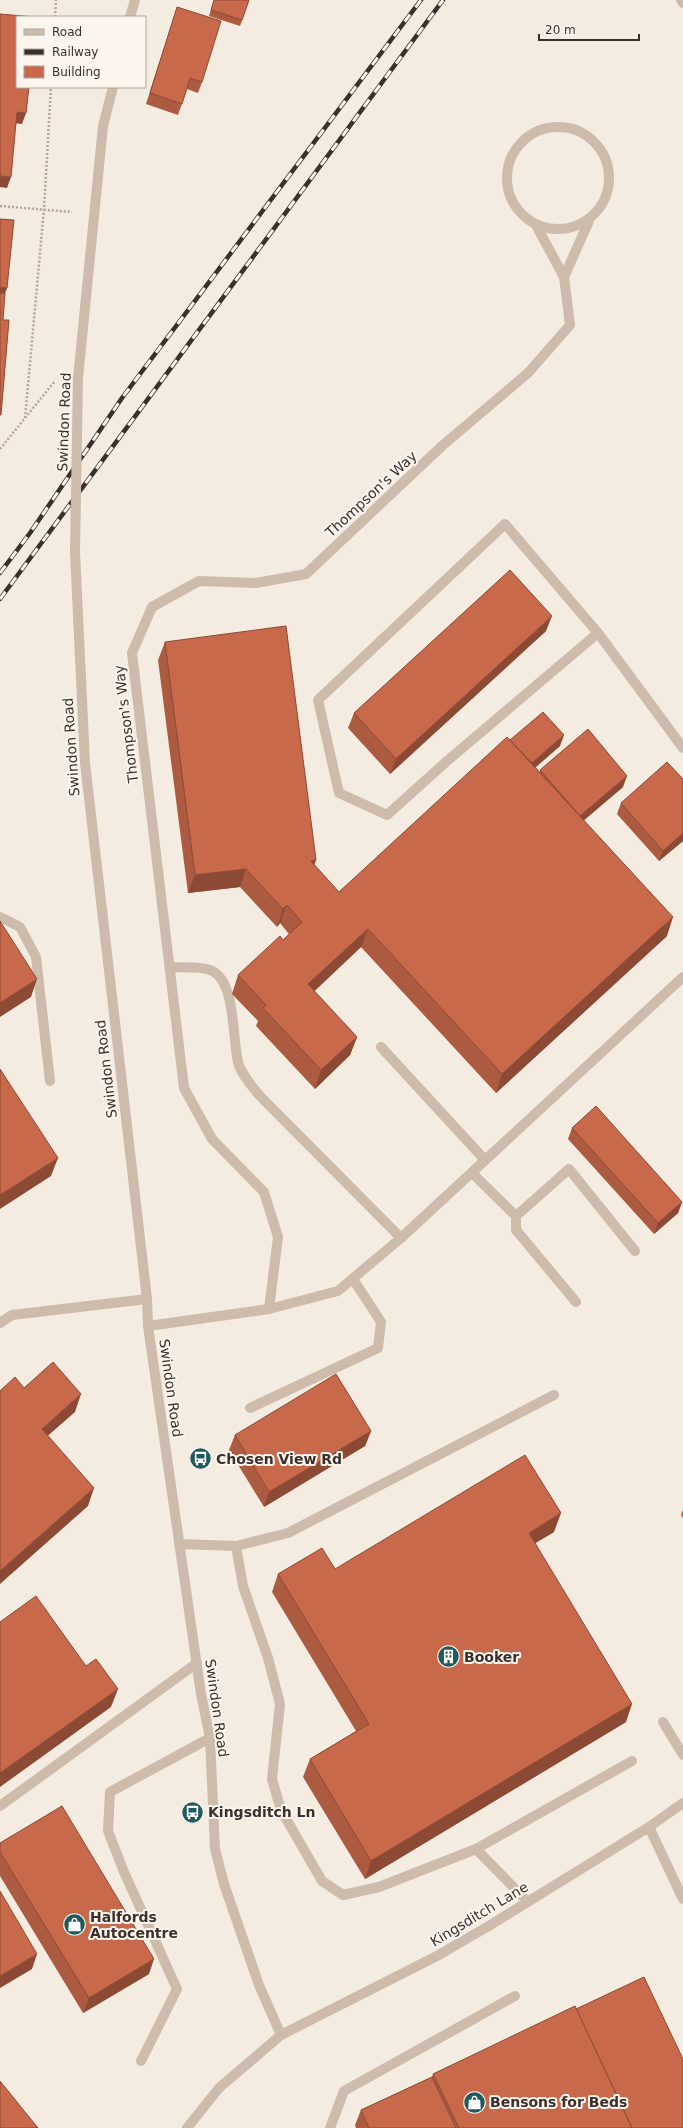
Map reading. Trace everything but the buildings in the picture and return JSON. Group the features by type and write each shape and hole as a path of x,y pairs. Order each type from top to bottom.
{"street":[{"path":"130,16 134,0"},
{"path":"680,0 683,3"},
{"name":"Swindon Road","path":"113,88 103,126 78,378 75,552 85,763 147,1299 148,1326 197,1663 210,1738 215,1849 224,1884 259,1985 281,2035"},
{"path":"552,126 579,130 600,147 610,172 606,199 589,221 564,277 537,227 516,209 506,184 510,157 527,136 552,126"},
{"path":"537,227 564,231 589,221"},
{"name":"Thompson's Way","path":"269,1309 278,1237 264,1192 212,1139 184,1088 132,653 152,607 200,581 256,583 306,574 442,446 528,373 570,326 564,277"},
{"path":"598,633 447,761 387,815 339,793 318,700 504,524 598,633 683,748"},
{"path":"0,917 20,927 36,957 50,1081"},
{"path":"170,967 209,970 221,976 228,988 238,1063 244,1076 259,1094 401,1238"},
{"path":"148,1326 269,1309 338,1291 401,1238 683,977"},
{"path":"381,1047 485,1160"},
{"path":"516,1216 569,1169 635,1251"},
{"path":"472,1172 516,1216 516,1230 576,1302"},
{"path":"250,1408 378,1348 381,1322 353,1279"},
{"path":"0,1323 12,1315 147,1299"},
{"path":"180,1544 236,1546 288,1533 554,1395"},
{"path":"236,1546 243,1586 268,1658 280,1704 272,1779 281,1810 322,1881 343,1894 379,1887 476,1849 632,1761"},
{"path":"0,1806 197,1663"},
{"path":"662,1722 683,1756"},
{"path":"141,2061 177,1990 124,1872 108,1832 110,1792 210,1738"},
{"name":"Kingsditch Lane","path":"187,2128 219,2088 281,2035 437,1956 649,1827 683,1803"},
{"path":"649,1827 683,1899"},
{"path":"476,1849 528,1902"},
{"path":"330,2128 344,2091 515,1996"}],"path":[{"path":"55,16 56,0"},
{"path":"25,418 44,209 51,88"},
{"path":"0,206 94,214"},
{"path":"0,449 58,377"}],"railway":[{"path":"0,573 30,533 122,398 421,0"},
{"path":"0,599 443,0"}],"place":[{"name":"Chosen View Rd","path":"200,1459"},
{"name":"Booker","path":"449,1657"},
{"name":"Kingsditch Ln","path":"192,1812"},
{"name":"Halfords Autocentre","path":"75,1925"},
{"name":"Bensons for Beds","path":"474,2102"}]}
